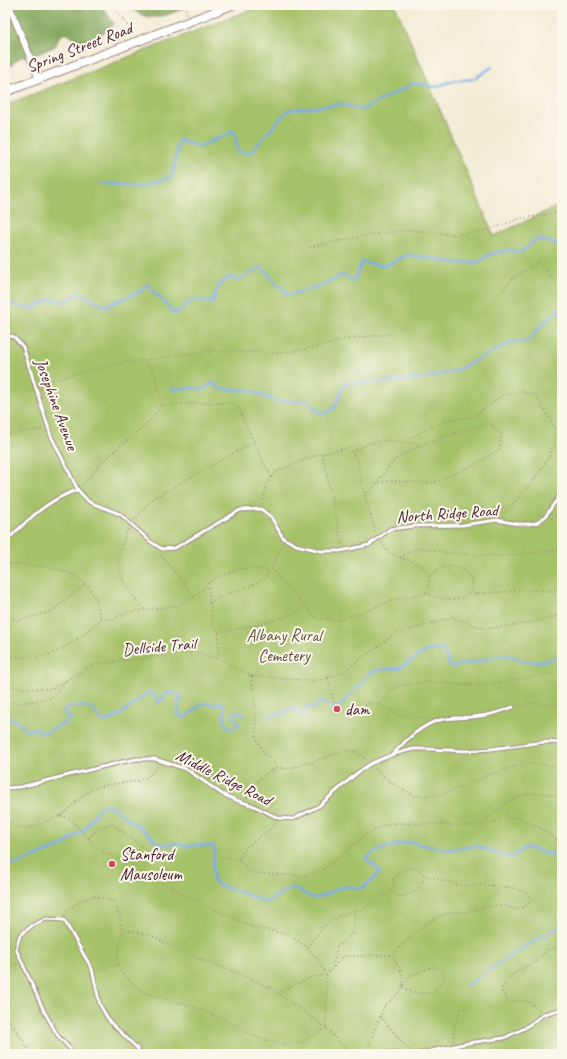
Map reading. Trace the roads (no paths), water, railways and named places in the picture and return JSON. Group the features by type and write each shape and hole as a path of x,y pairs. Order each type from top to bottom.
{"street":[{"path":"9,5 39,79"},
{"name":"Spring Street Road","path":"5,92 232,5"}],"lane":[{"name":"Josephine Avenue","path":"5,335 14,337 23,347 51,436 78,490"},
{"name":"North Ridge Road","path":"78,490 89,502 120,514 151,542 162,548 175,548 240,510 261,508 270,517 283,538 296,545 321,551 343,550 369,545 390,529 415,526 463,525 497,520 518,524 536,523 543,518 562,492"},
{"path":"5,542 35,514 68,493 78,490"},
{"name":"Middle Ridge Road","path":"392,755 407,739 436,722 446,719 488,715 513,707"},
{"name":"Middle Ridge Road","path":"5,788 20,788 129,760 160,760 186,769 222,794 254,806 278,818 293,819 315,808 370,764 392,755 413,749 465,751 544,742 562,743"},
{"path":"74,1054 58,1036 44,1011 16,949 20,935 33,925 46,919 64,920 92,969 100,1005 110,1022 136,1047 141,1054"},
{"path":"418,1054 504,1038 525,1028 544,1014 562,1009"},
{"path":"359,1054 367,1052 401,1054"}],"waterway":[{"path":"99,184 147,184 172,177 179,140 199,147 234,131 238,152 250,153 288,110 342,104 361,110 415,83 436,87 452,81 474,79 492,67"},
{"path":"5,303 30,309 51,299 65,302 79,293 106,306 141,291 147,284 175,314 194,299 212,303 219,285 229,277 238,280 261,267 288,295 320,286 343,275 354,281 362,262 384,266 408,255 458,263 479,262 490,254 510,250 521,252 537,239 562,245"},
{"path":"172,389 204,389 213,383 221,389 250,390 275,401 307,401 322,414 335,408 344,383 382,382 424,378 455,371 512,342 529,341 543,323 562,307"},
{"path":"267,718 274,714 282,714 292,707 296,708 300,716 302,716 304,715 306,707 314,708 320,701 334,708 340,706 371,673 378,670 400,668 424,652 430,650 442,649 451,667 505,655 521,660 536,662 556,657 562,651"},
{"path":"5,716 20,722 24,730 27,731 35,728 43,733 70,721 70,717 64,712 64,710 79,706 92,708 96,712 99,719 106,721 121,714 144,695 150,692 155,695 159,702 167,693 177,693 181,697 178,705 179,715 183,718 197,707 205,703 214,705 221,702 225,708 225,722 230,728 234,728 239,724 233,716 236,712 239,711 244,716"},
{"path":"5,866 19,863 62,846 86,828 98,809 104,805 115,808 158,843 168,845 175,843 186,846 214,846 212,875 214,882 263,902 270,901 287,889 294,888 314,898 344,887 358,889 363,888 380,873 377,868 368,862 367,857 377,851 403,843 410,842 446,850 475,846 507,857 514,856 526,847 547,854 562,854"},
{"path":"467,986 511,955 562,925"}],"place":[{"name":"dam","path":"337,709"},
{"name":"Stanford Mausoleum","path":"112,864"}],"park label":[{"name":"Albany Rural Cemetery","path":"284,645"}]}
